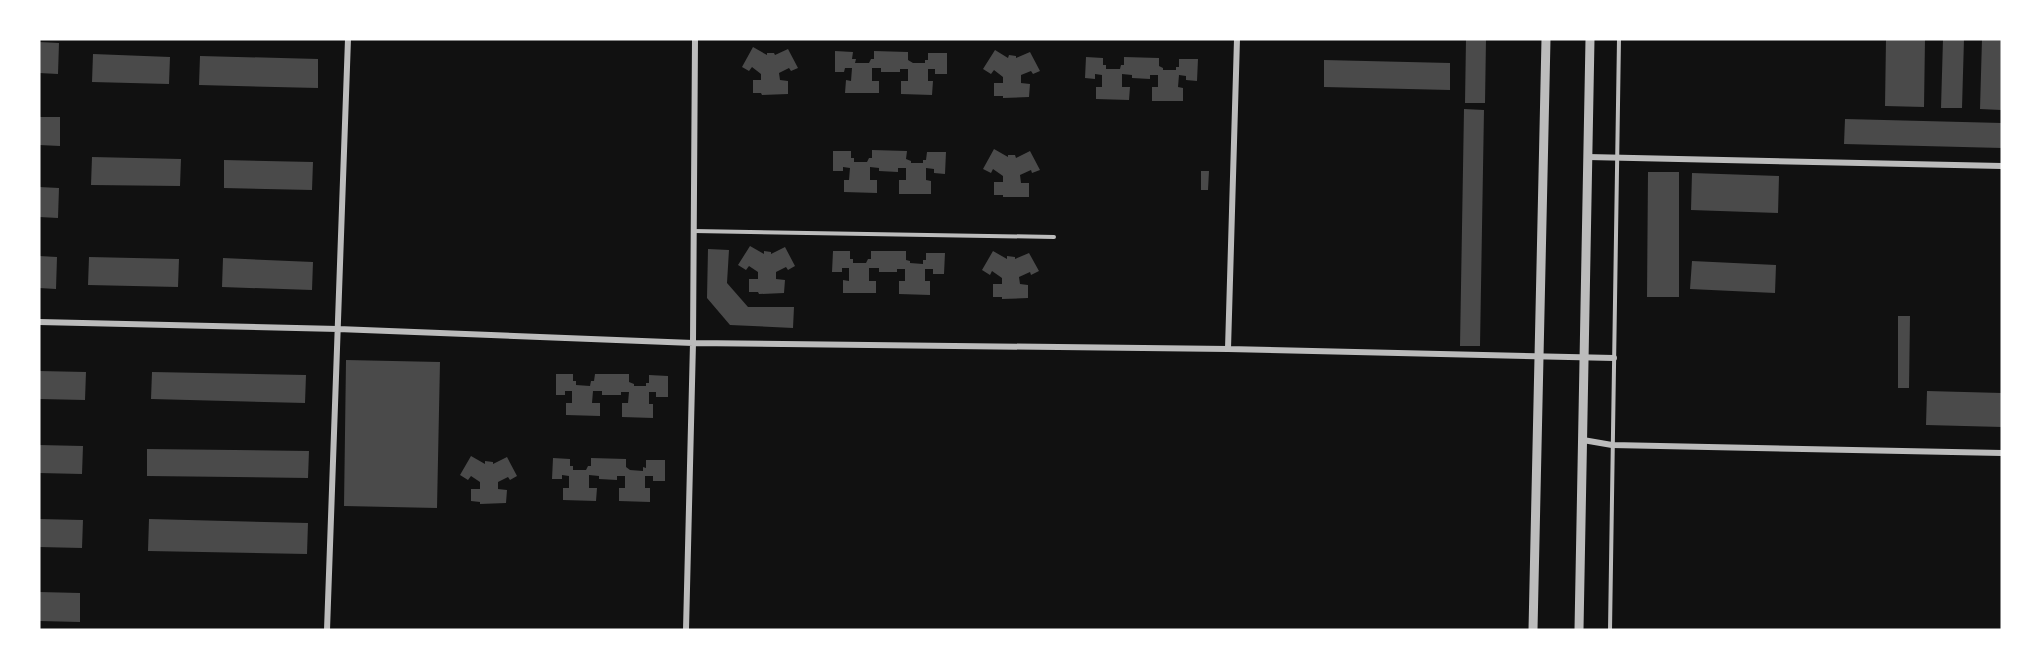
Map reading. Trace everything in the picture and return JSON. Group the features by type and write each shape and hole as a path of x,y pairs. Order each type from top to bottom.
{"street":[{"path":"327,630 348,39"},
{"path":"686,630 693,343 695,39"},
{"path":"1228,349 1237,39"},
{"path":"1533,630 1546,39"},
{"path":"1579,630 1590,39"},
{"path":"1588,157 2002,166"},
{"path":"39,322 338,329 693,343 1228,349 1614,358"},
{"path":"1583,440 1612,445 2002,453"}],"lane":[{"path":"1610,630 1619,39"},
{"path":"693,231 1054,237"}],"building":[{"path":"1466,39 1486,39 1485,103 1465,103"},
{"path":"1886,39 1925,39 1924,107 1885,106"},
{"path":"1943,39 1964,39 1962,108 1941,108"},
{"path":"1982,39 2002,39 2001,110 1980,109"},
{"path":"39,42 59,43 58,74 39,73"},
{"path":"753,47 767,55 767,53 774,53 775,55 788,49 798,68 791,71 789,68 779,73 780,80 788,81 788,94 753,93 753,80 761,80 761,74 752,67 749,71 742,67"},
{"path":"995,50 1008,58 1009,55 1016,56 1016,58 1030,52 1040,71 1033,74 1031,71 1021,75 1021,83 1030,84 1029,97 994,96 994,83 1003,83 1003,77 994,70 991,74 983,69"},
{"path":"835,51 853,52 852,59 856,59 855,63 869,63 871,59 874,59 874,51 908,52 908,60 913,63 925,63 925,60 928,60 928,53 947,53 947,74 935,74 935,69 928,69 928,81 933,81 932,95 901,94 901,81 908,81 908,69 900,69 900,72 881,72 881,68 872,68 872,81 879,81 879,93 845,93 846,80 851,81 852,68 845,68 844,72 835,72"},
{"path":"93,54 170,57 169,84 92,82"},
{"path":"200,56 318,59 318,88 199,85"},
{"path":"1086,57 1103,58 1103,65 1106,65 1106,69 1120,69 1121,65 1124,65 1124,57 1159,58 1159,66 1163,70 1176,70 1176,67 1179,67 1179,59 1198,59 1197,81 1186,80 1186,76 1179,75 1178,87 1183,88 1183,101 1152,101 1152,87 1158,87 1158,75 1150,75 1150,79 1132,78 1132,75 1122,74 1122,87 1130,87 1129,100 1096,99 1096,87 1102,87 1102,75 1095,74 1095,79 1085,78"},
{"path":"1324,60 1450,63 1450,90 1324,87"},
{"path":"1464,109 1484,110 1480,346 1460,346"},
{"path":"39,117 60,117 60,146 39,145"},
{"path":"1845,119 2002,123 2002,148 1844,144"},
{"path":"994,149 1008,157 1008,155 1015,155 1016,158 1030,151 1040,170 1032,173 1031,170 1020,175 1021,183 1029,183 1029,197 994,195 994,182 1003,182 1003,176 993,169 991,173 983,169"},
{"path":"872,150 907,151 906,159 911,163 923,163 927,152 946,152 945,174 934,173 934,169 926,168 926,180 931,181 931,194 899,194 899,180 906,180 906,168 898,168 898,172 879,171 879,168 870,167 870,180 877,180 877,193 844,192 844,180 849,180 850,168 843,167 843,171 833,171 833,151 851,151 851,158 854,158 854,162 867,162 869,158 872,158"},
{"path":"92,157 181,159 180,186 91,185"},
{"path":"224,160 313,162 312,190 224,188"},
{"path":"1201,171 1209,171 1208,190 1201,190"},
{"path":"1648,172 1679,172 1679,297 1647,297"},
{"path":"1692,173 1779,176 1778,213 1691,210"},
{"path":"39,187 59,188 58,218 39,217"},
{"path":"750,246 764,254 764,251 771,252 771,254 785,247 795,266 776,272 776,279 785,280 784,293 749,292 749,279 758,279 758,272 749,266 746,270 738,265"},
{"path":"708,249 729,250 727,283 748,307 794,307 793,328 730,325 707,298"},
{"path":"833,251 850,251 850,259 853,259 853,263 866,263 868,259 871,259 871,251 906,251 906,260 910,263 923,264 923,260 926,260 926,253 945,253 944,274 933,274 933,269 925,269 925,281 930,281 930,295 899,294 899,281 905,281 905,269 897,269 897,272 879,272 879,268 869,268 869,281 876,281 876,293 843,293 843,280 849,281 849,268 842,268 842,272 832,272"},
{"path":"993,251 1007,259 1007,256 1015,257 1015,259 1029,253 1039,271 1019,277 1020,284 1028,285 1028,298 993,297 993,284 1002,284 1002,278 992,271 990,275 982,270"},
{"path":"39,256 57,257 56,289 39,288"},
{"path":"89,257 179,259 178,287 88,285"},
{"path":"223,258 313,262 312,290 222,287"},
{"path":"1692,261 1776,265 1775,293 1690,289"},
{"path":"1898,316 1910,316 1909,388 1898,388"},
{"path":"346,360 440,362 437,508 344,506"},
{"path":"39,371 86,372 85,400 39,399"},
{"path":"152,372 306,375 305,403 151,399"},
{"path":"556,374 573,374 573,381 576,381 576,385 590,386 595,374 629,374 629,382 634,386 646,386 646,383 649,383 649,375 668,376 668,397 656,397 656,392 649,392 649,404 653,404 653,418 622,417 622,403 628,403 629,392 621,392 621,395 602,395 602,391 593,391 592,403 600,403 600,416 566,415 566,403 572,403 572,391 565,391 565,395 556,395"},
{"path":"1927,391 2002,393 2002,427 1926,425"},
{"path":"39,445 83,446 82,474 39,473"},
{"path":"147,449 309,451 308,478 147,476"},
{"path":"471,456 485,464 485,461 493,462 493,464 507,457 517,476 498,482 498,489 507,490 506,503 480,504 480,502 471,501 471,489 480,489 480,482 471,476 468,480 460,475"},
{"path":"553,458 570,459 570,466 573,466 573,470 586,470 588,466 591,466 591,458 626,459 626,467 630,470 643,471 643,467 646,468 646,460 665,460 665,481 653,481 653,476 645,476 645,488 650,488 650,502 619,501 619,488 625,488 625,476 617,476 617,480 599,479 599,476 589,475 589,488 597,488 596,501 563,500 563,488 569,488 569,476 562,475 562,479 552,479"},
{"path":"39,519 83,520 82,548 39,547"},
{"path":"149,519 308,523 307,554 148,551"},
{"path":"39,592 80,593 80,622 39,621"}]}
